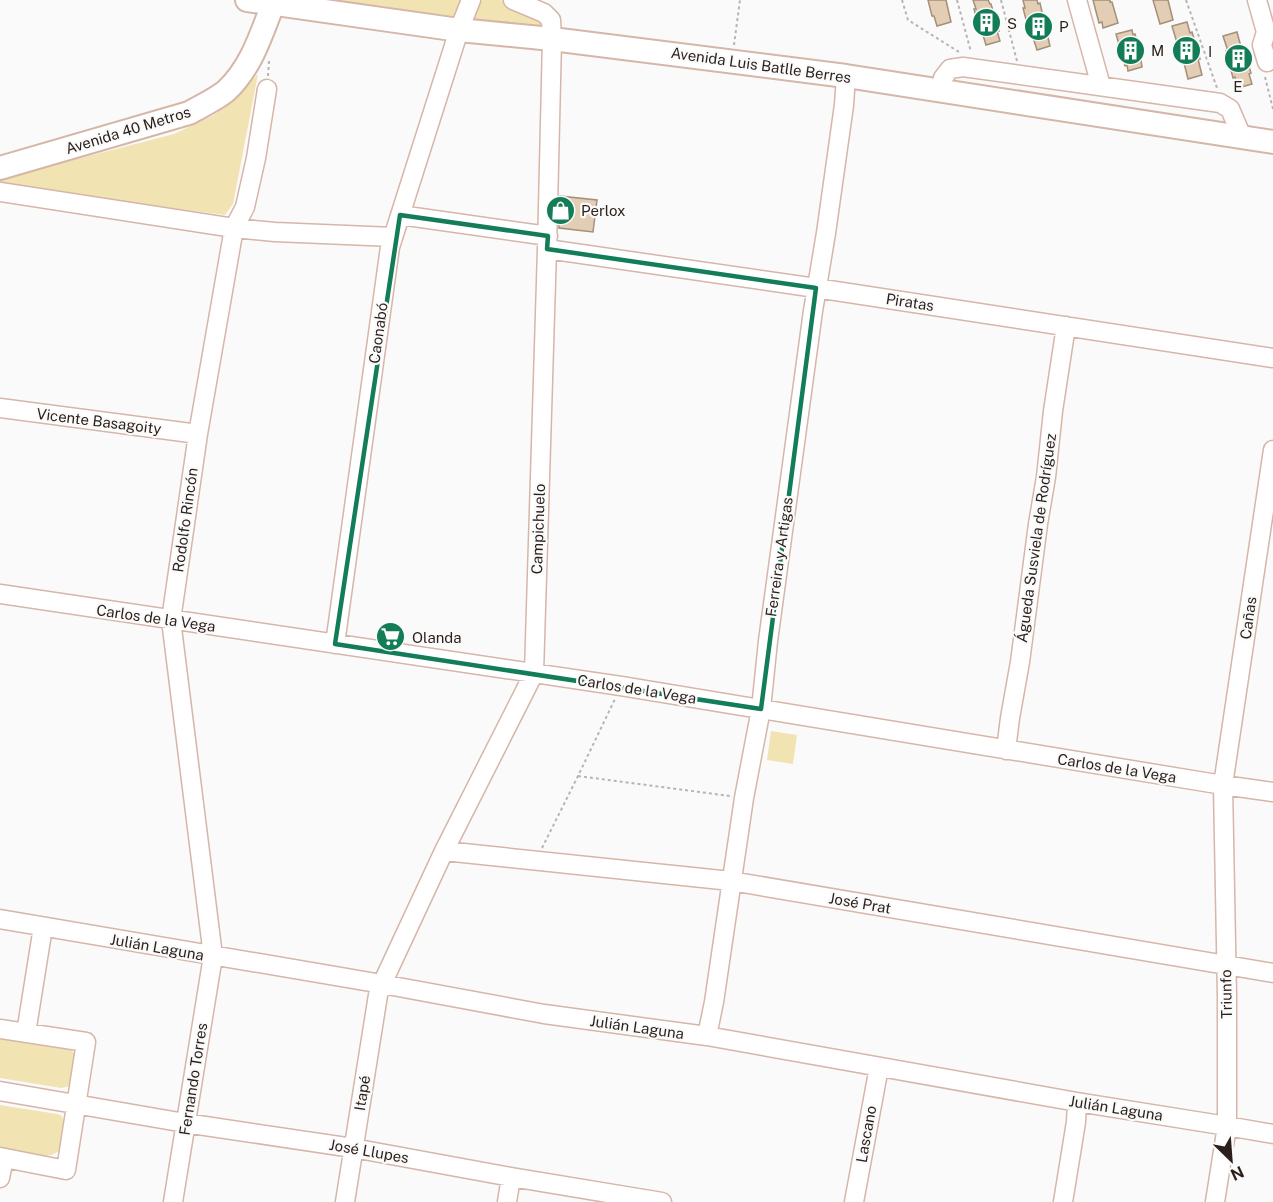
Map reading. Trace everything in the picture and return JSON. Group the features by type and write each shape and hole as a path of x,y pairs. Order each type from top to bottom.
{"main road":[{"name":"Avenida Luis Batlle Berres","path":"247,0 274,2 459,30 552,39 846,76 1273,142"},
{"name":"Avenida 40 Metros","path":"0,168 189,113 210,102 225,92 241,74 253,55 274,2"}],"street":[{"path":"459,30 471,0"},
{"path":"513,0 544,13 550,20 552,39"},
{"path":"1077,0 1101,86"},
{"path":"1257,0 1266,32 1262,45 1267,62"},
{"name":"Caonabó","path":"335,644 390,248 459,30"},
{"name":"Campichuelo","path":"382,984 444,851 534,673 552,39"},
{"path":"941,91 943,78 950,69 974,65 1021,76 1220,103 1230,110 1242,137"},
{"name":"Ferreira y Artigas","path":"706,1036 714,1002 744,798 761,709 768,641 816,288 833,186 846,76"},
{"name":"Rodolfo Rincón","path":"213,956 171,620 198,434 234,228 245,207 256,158 267,89"},
{"path":"0,192 234,228 393,237"},
{"name":"Piratas","path":"400,215 816,288 1273,358"},
{"name":"Águeda Susviela de Rodríguez","path":"1006,750 1066,326"},
{"name":"Vicente Basagoity","path":"0,408 198,434"},
{"name":"Cañas","path":"1223,785 1273,450"},
{"name":"Carlos de la Vega","path":"0,594 621,686 1273,792"},
{"name":"Triunfo","path":"1215,1202 1227,1126 1223,785"},
{"name":"José Prat","path":"444,851 731,881 1273,973"},
{"name":"Julián Laguna","path":"0,919 544,1014 706,1036 1077,1102 1273,1134"},
{"path":"26,1033 44,927"},
{"name":"Fernando Torres","path":"173,1202 213,956"},
{"name":"Itapé","path":"345,1202 378,995 382,984"},
{"path":"0,1029 86,1042 66,1170 2,1157 0,1178"},
{"name":"Lascano","path":"854,1202 879,1067"},
{"name":"José Llupes","path":"0,1091 185,1123 353,1148 662,1202"},
{"path":"1063,1202 1077,1102"},
{"path":"507,1202 511,1177"}],"path":[{"path":"731,62 740,0"},
{"path":"902,0 908,20 974,65"},
{"path":"957,0 974,65"},
{"path":"1000,0 1021,76"},
{"path":"1186,0 1224,106"},
{"path":"1267,62 1264,79 1273,109"},
{"path":"535,860 621,686"},
{"path":"578,776 744,798"}],"highlighted area":[{"path":"400,215 548,236 547,249 816,288 761,709 335,644"}],"shaded area":[{"path":"297,0 465,0 454,20"},
{"path":"500,0 537,14 544,20 542,30 475,22 471,19 479,2"},
{"path":"258,74 233,204 225,215 0,186 0,179 174,134 214,115 240,94"},
{"path":"771,731 797,735 793,764 767,760"},
{"path":"0,1037 68,1047 77,1056 71,1086 61,1088 0,1078"},
{"path":"0,1105 62,1116 65,1124 59,1151 47,1156 0,1148"}],"building":[{"path":"928,0 946,0 951,22 937,26"},
{"name":"S","path":"973,0 988,0 991,4 1000,41 986,45 981,35"},
{"name":"P","path":"1023,0 1037,0 1038,4 1040,3 1050,46 1037,50 1032,34 1030,35"},
{"path":"1093,0 1110,0 1118,23 1103,28 1102,22 1099,23"},
{"path":"1153,0 1168,0 1173,20 1160,24"},
{"name":"I","path":"1187,22 1200,59 1198,59 1202,75 1188,79 1172,26"},
{"name":"M","path":"1132,30 1133,35 1135,34 1142,67 1128,71 1116,34"},
{"name":"E","path":"1237,32 1251,73 1249,74 1252,84 1238,88 1235,77 1233,78 1223,36"},
{"path":"560,196 597,200 593,232 559,228"}],"place":[{"name":"S","path":"986,23"},
{"name":"P","path":"1038,26"},
{"name":"M","path":"1130,50"},
{"name":"I","path":"1187,51"},
{"name":"E","path":"1238,59"},
{"name":"Perlox","path":"560,210"},
{"name":"Olanda","path":"391,637"}]}
